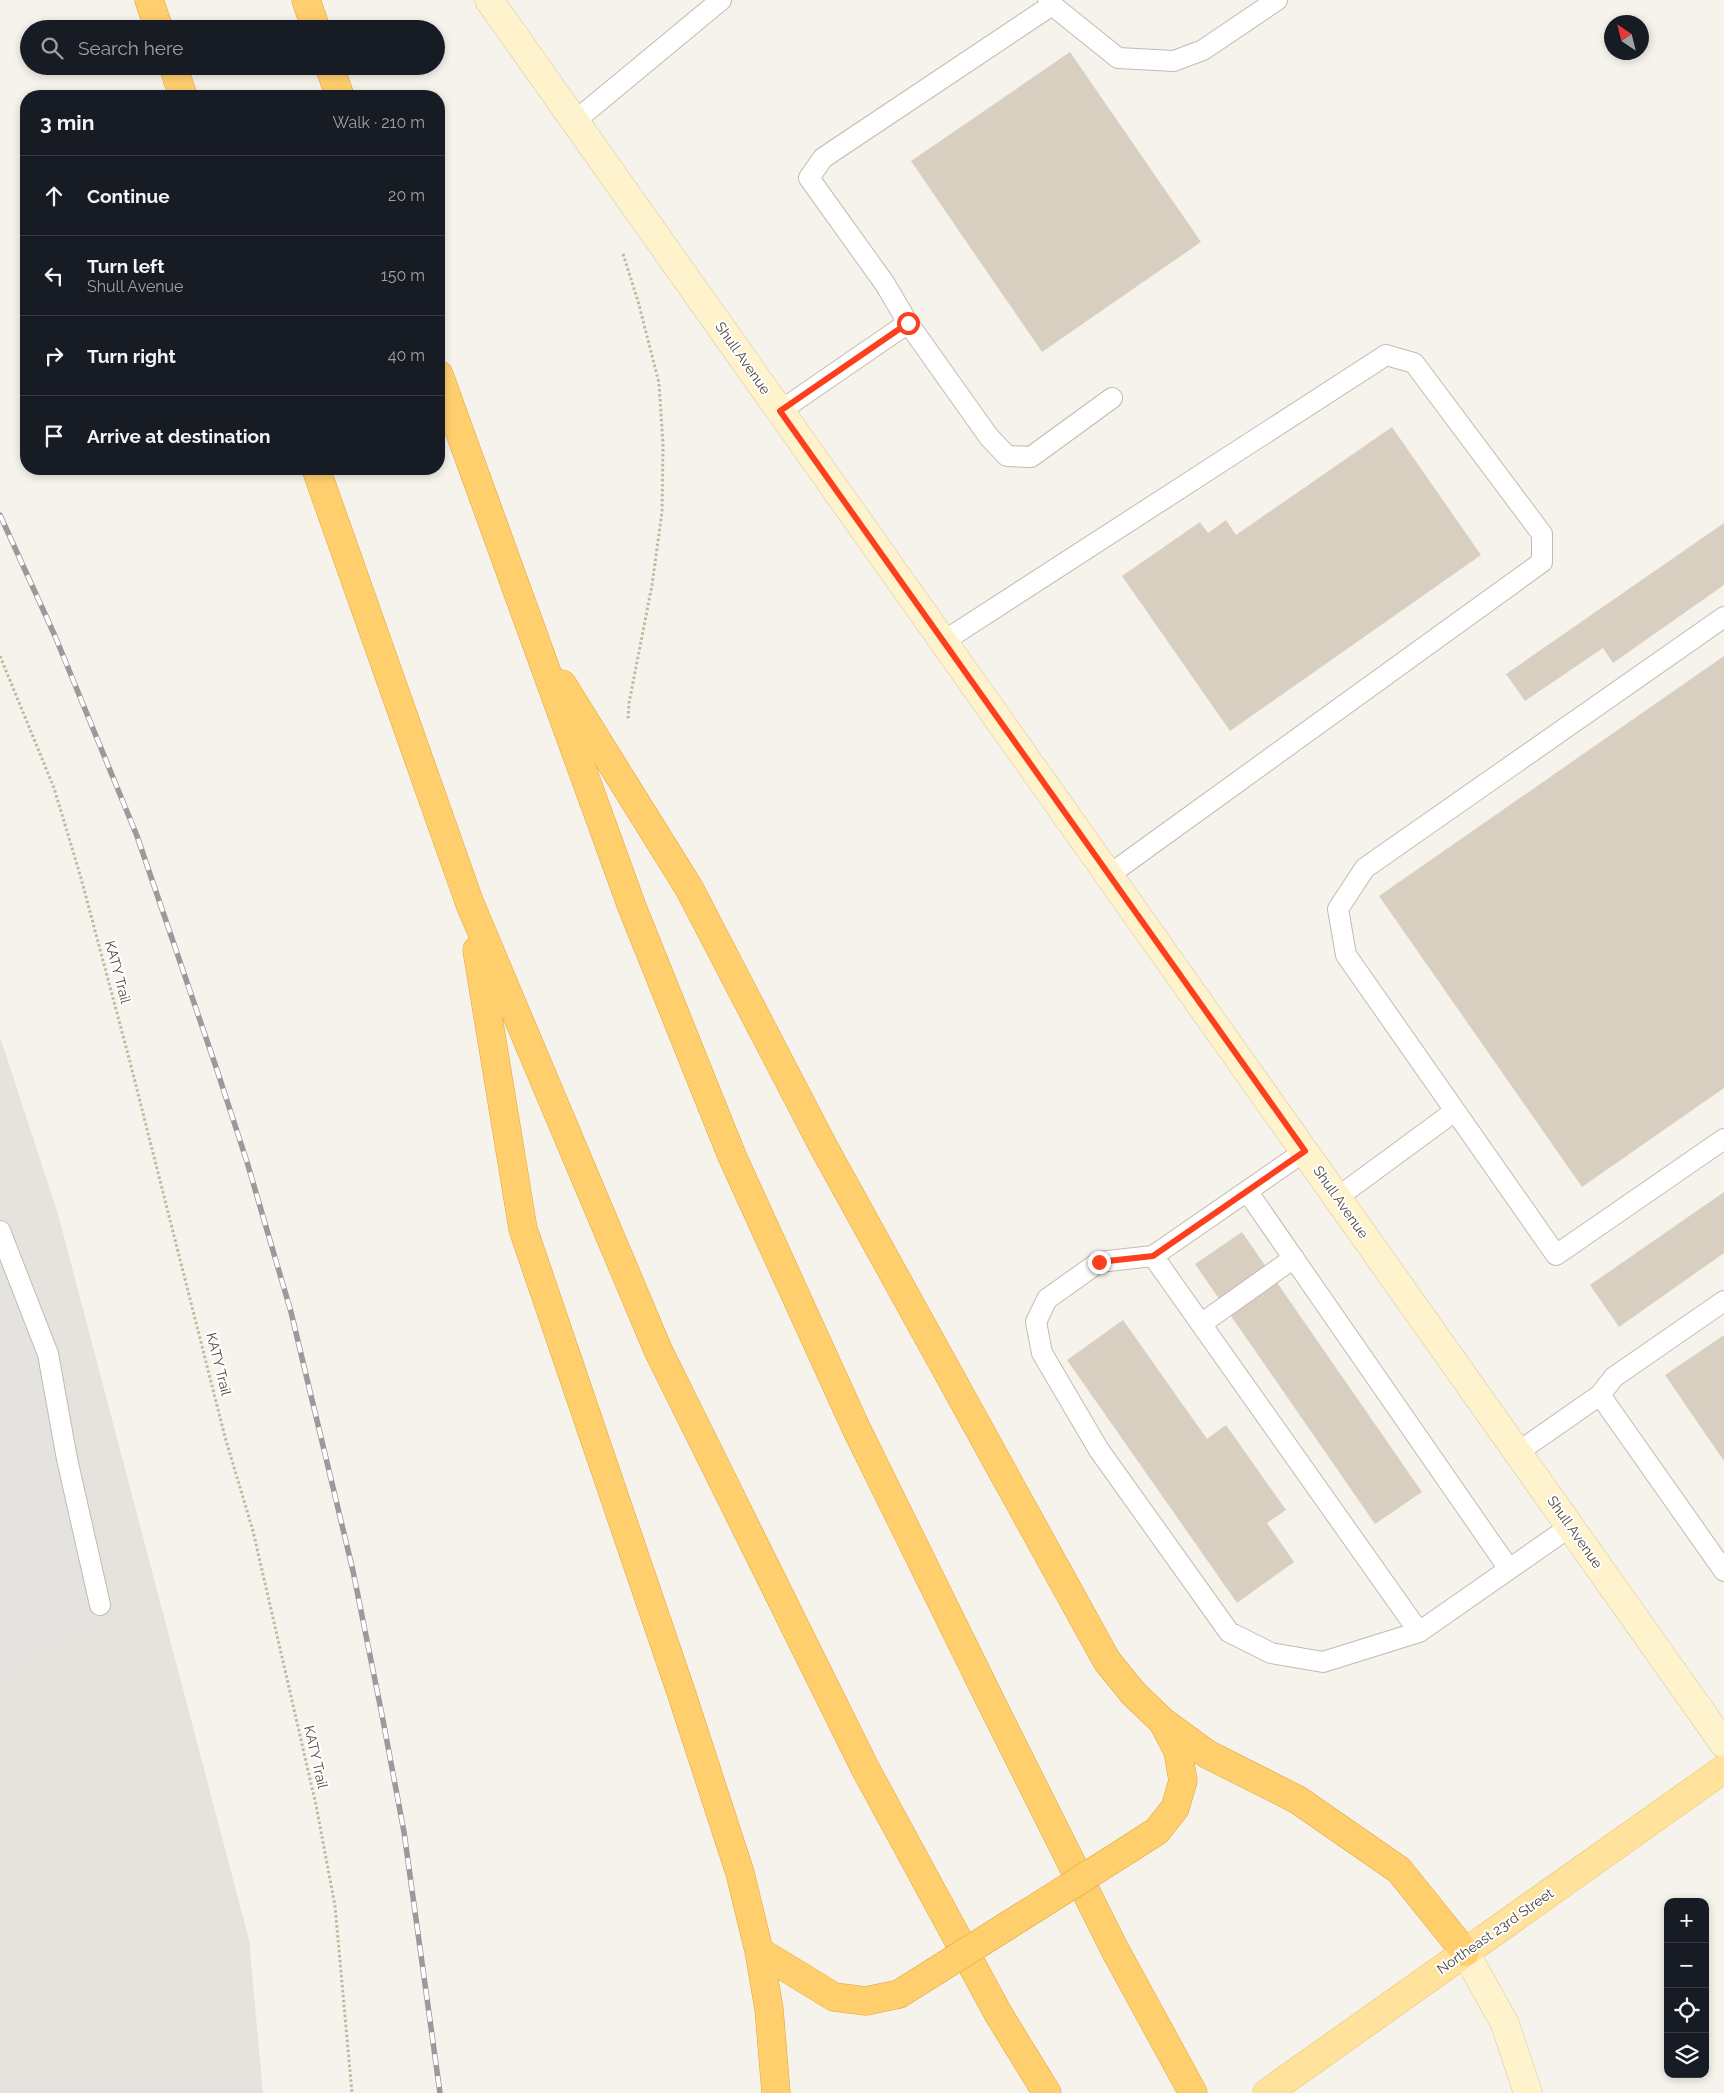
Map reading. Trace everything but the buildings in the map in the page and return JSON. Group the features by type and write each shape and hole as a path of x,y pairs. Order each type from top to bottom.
{"highway":[{"path":"149,0 157,20"},
{"path":"306,0 313,20"},
{"path":"176,75 181,90"},
{"path":"332,75 338,90"},
{"path":"445,392 632,907 732,1156 856,1428 1115,1950 1193,2093"},
{"path":"318,475 470,904 658,1350 865,1768 999,2015 1047,2093"},
{"path":"531,633 689,888 823,1146 1108,1661 1133,1693 1162,1720 1208,1754 1298,1800 1399,1870 1465,1952"},
{"path":"470,904 523,1229 685,1704 740,1873 760,1951 769,2009 776,2093"},
{"path":"760,1951 834,1997 866,2000 900,1994 1157,1831 1175,1808 1183,1781 1178,1751 1162,1720"}],"main road":[{"name":"Northeast 23rd Street","path":"1267,2093 1724,1769"}],"street":[{"name":"Shull Avenue","path":"489,0 1724,1744"},
{"path":"1465,1952 1505,2024 1528,2093"}],"lane":[{"path":"575,121 721,0"},
{"path":"1112,398 1031,457 1007,456 989,437 908,323 885,284 809,178 824,158 1050,3 1118,58 1174,61 1203,50 1277,0"},
{"path":"780,411 908,323"},
{"path":"944,641 1386,355 1414,363 1542,534 1542,562 1109,875"},
{"path":"1724,617 1365,868 1338,909 1346,955 1556,1255 1724,1138"},
{"path":"1338,1197 1455,1111"},
{"path":"1305,1151 1153,1256 1099,1262 1046,1299 1036,1322 1042,1354 1099,1450 1229,1632 1271,1653 1323,1662 1419,1632 1571,1526"},
{"path":"1247,1191 1509,1569"},
{"path":"0,1231 48,1354 67,1459 100,1605"},
{"path":"1153,1256 1419,1632"},
{"path":"1201,1324 1294,1258"},
{"path":"1518,1452 1600,1395 1614,1378 1724,1301"},
{"path":"1600,1395 1724,1571"}],"path":[{"path":"621,248 638,301 658,383 663,445 662,512 652,585 628,703 628,721"},
{"name":"KATY Trail","path":"0,656 54,788 130,1062 225,1437 253,1531 316,1805 335,1906 352,2093"}],"shaded area":[{"path":"0,1037 58,1214 249,1940 263,2093 0,2093"},
{"path":"0,1231 48,1354 100,1605 0,1671"}],"railway":[{"path":"0,515 55,636 137,836 247,1162 291,1312 353,1571 382,1715 404,1832 440,2093"}],"route":[{"path":"908,323 780,411 1305,1151 1153,1256 1099,1262"}]}
